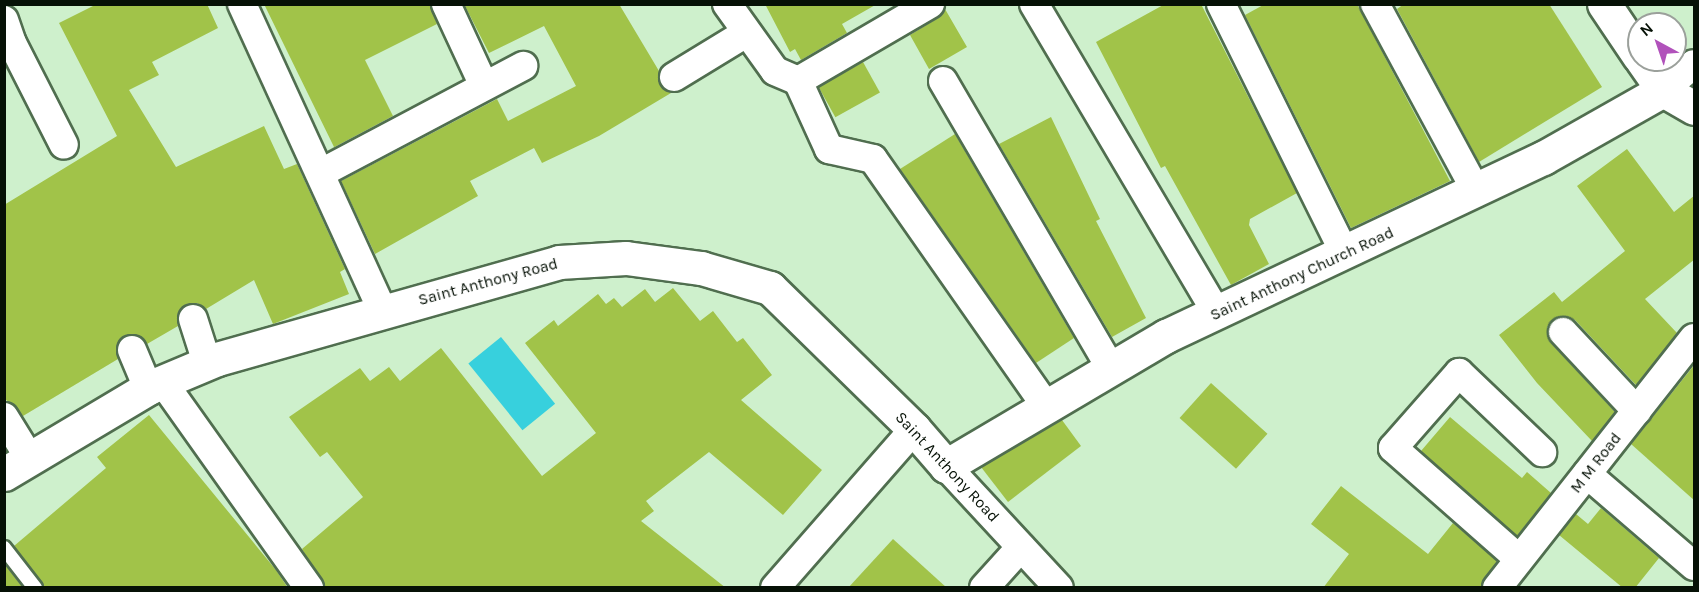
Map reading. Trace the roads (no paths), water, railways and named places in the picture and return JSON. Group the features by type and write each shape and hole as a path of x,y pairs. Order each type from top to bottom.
{"street":[{"path":"242,4 382,310"},
{"path":"446,4 484,86"},
{"path":"727,4 775,72 798,81 829,149 873,159 1046,406"},
{"path":"798,81 930,4"},
{"path":"1034,4 1217,314"},
{"path":"1221,4 1344,254"},
{"path":"1375,4 1476,191"},
{"path":"1604,4 1627,38"},
{"path":"674,77 746,33"},
{"path":"7,37 64,145"},
{"path":"1663,90 1695,64"},
{"path":"321,173 523,66"},
{"path":"1650,72 1663,90 1695,108"},
{"path":"944,81 1111,368"},
{"name":"Saint Anthony Church Road","path":"946,466 1111,368 1217,314 1543,158 1663,90"},
{"name":"Saint Anthony Road","path":"17,466 155,384 207,363 382,310 559,262 626,258 701,268 770,288 914,429 1059,588"},
{"path":"193,319 207,363"},
{"path":"1563,332 1636,411"},
{"name":"M M Road","path":"1497,588 1695,338"},
{"path":"132,350 155,384 309,588"},
{"path":"1519,559 1393,448 1459,373 1542,452"},
{"path":"4,417 17,466"},
{"path":"775,588 914,429"},
{"path":"1587,474 1695,566"},
{"path":"984,588 1020,547"}],"lane":[{"path":"4,548 35,588"}],"water":[{"path":"501,337 555,404 522,430 468,363"}]}
